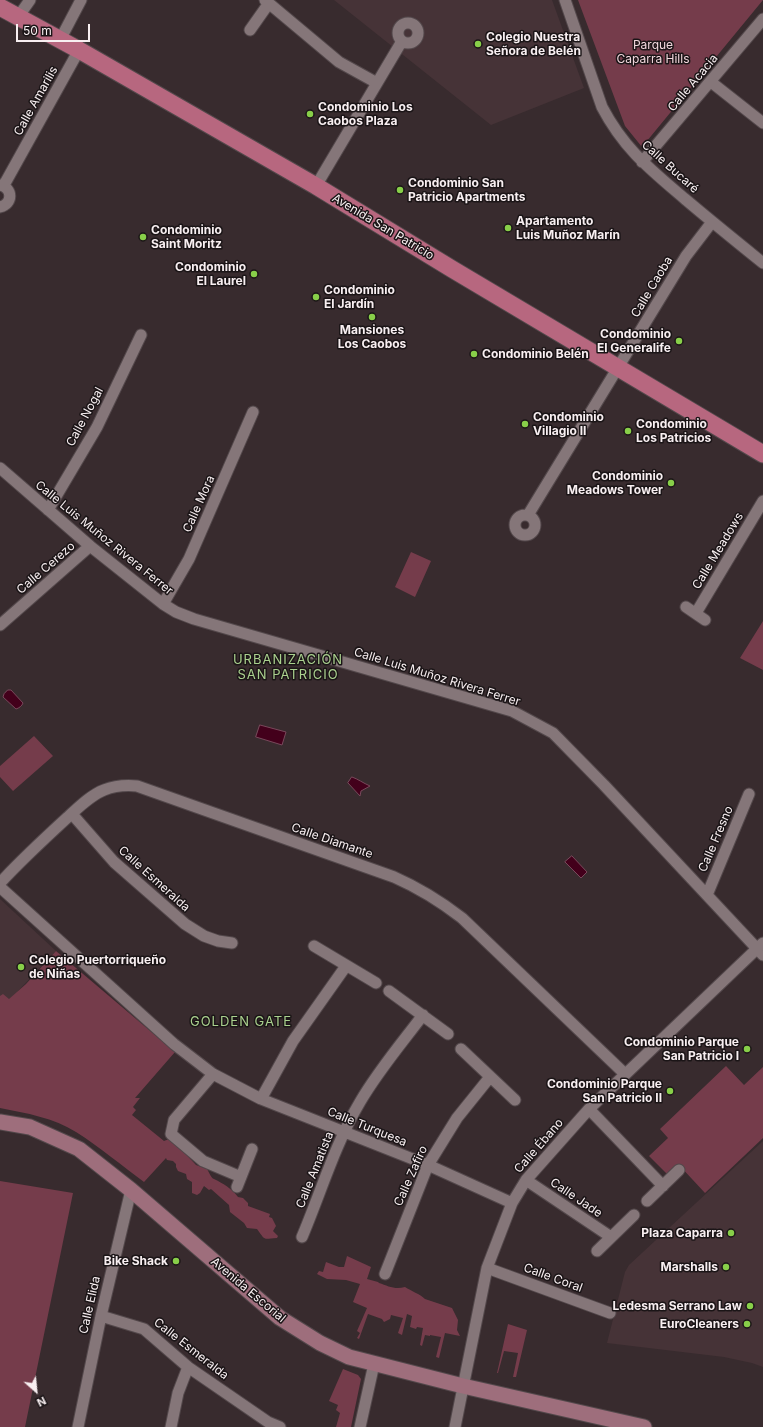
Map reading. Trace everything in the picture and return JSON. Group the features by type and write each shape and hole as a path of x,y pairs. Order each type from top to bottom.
{"main road":[{"name":"Avenida San Patricio","path":"0,7 79,50 316,186 452,269 763,454"}],"street":[{"path":"18,17 30,0"},
{"path":"60,40 81,0"},
{"name":"Calle Bucaré","path":"565,0 602,107 620,137 642,162 712,222 763,263"},
{"path":"250,30 267,1 339,62 377,83"},
{"name":"Calle Acacia","path":"642,162 763,19"},
{"path":"316,186 402,41"},
{"name":"Calle Amarilis","path":"2,185 79,50"},
{"path":"711,82 763,123"},
{"path":"0,207 6,204 10,198 9,191 2,185"},
{"name":"Calle Caoba","path":"528,515 686,256 712,222"},
{"name":"Calle Nogal","path":"48,510 97,427 141,335"},
{"name":"Calle Mora","path":"163,604 189,559 253,412"},
{"name":"Calle Luis Muñoz Rivera Ferrer","path":"0,468 90,546 163,604 176,612 194,619 512,711 553,733 707,895 761,949"},
{"name":"Calle Meadows","path":"686,608 701,616 763,501"},
{"name":"Calle Cerezo","path":"0,625 90,546"},
{"name":"Calle Diamante","path":"0,883 38,844 85,802 102,791 113,787 137,786 394,877 419,888 462,918 625,1074"},
{"name":"Calle Fresno","path":"707,895 749,794"},
{"name":"Calle Esmeralda","path":"72,814 114,862 184,924 204,936 218,941 232,942"},
{"name":"Calle Turquesa","path":"0,887 174,1044 213,1074 261,1098 428,1165 512,1202"},
{"path":"314,946 376,983"},
{"name":"Calle Ébano","path":"455,1427 488,1268 512,1202 526,1180 589,1109 761,949"},
{"path":"261,1098 293,1041 346,966"},
{"path":"389,991 448,1034"},
{"name":"Calle Amatista","path":"302,1237 344,1132 376,1076 422,1015"},
{"path":"461,1048 515,1100"},
{"path":"213,1074 174,1120 171,1134 203,1161 239,1182 252,1150"},
{"name":"Calle Zafiro","path":"385,1274 428,1165 457,1118 490,1077"},
{"path":"589,1109 663,1186"},
{"name":"Avenida Escorial","path":"0,1122 30,1128 79,1149 131,1190 280,1318 349,1357 463,1386 644,1427"},
{"path":"648,1201 678,1170"},
{"name":"Calle Jade","path":"526,1180 611,1237"},
{"name":"Calle Elida","path":"78,1427 101,1316 131,1190"},
{"path":"597,1251 634,1215"},
{"name":"Calle Coral","path":"488,1268 610,1313"},
{"name":"Calle Esmeralda","path":"101,1316 144,1329 188,1367 267,1424 280,1427"},
{"path":"360,1427 374,1364"},
{"path":"171,1427 178,1393 188,1367"}],"shaded area":[{"name":"Colegio Nuestra Señora de Belén","path":"334,0 552,0 584,88 491,125"},
{"path":"8,690 11,690 23,703 16,709 3,697"},
{"path":"260,725 286,732 282,745 256,737"},
{"path":"352,777 370,786 361,791 360,796 348,783"},
{"path":"572,856 587,872 581,878 565,862"},
{"name":"Colegio Puertorriqueño de Niñas","path":"0,899 56,951 0,1010"},
{"path":"763,1141 763,1367 724,1357 607,1343 625,1272 629,1265"}],"green space":[{"name":"Parque Caparra Hills","path":"578,0 763,0 642,147 625,126"},
{"path":"411,552 431,561 415,597 395,587"},
{"path":"763,621 763,670 740,658"},
{"path":"34,736 53,756 13,791 0,777 0,766"},
{"path":"56,951 175,1052 135,1098 140,1098 133,1107 136,1110 132,1115 164,1141 169,1139 196,1165 207,1169 213,1178 227,1186 238,1197 243,1198 248,1203 248,1206 270,1214 269,1217 272,1218 276,1226 273,1231 278,1236 277,1238 265,1238 257,1229 247,1228 244,1223 230,1212 229,1205 211,1189 209,1190 204,1186 197,1195 192,1193 192,1182 187,1179 186,1174 178,1171 176,1164 173,1161 167,1160 166,1158 144,1182 94,1144 67,1127 40,1117 0,1108 0,996 3,994 9,999 26,984"},
{"path":"726,1066 744,1085 763,1067 763,1138 705,1193 679,1165 668,1175 649,1156 668,1138 660,1129"},
{"path":"0,1181 73,1193 25,1427 0,1427"},
{"path":"347,1256 371,1267 367,1279 392,1287 405,1287 425,1299 452,1308 458,1320 457,1330 460,1336 445,1333 439,1358 436,1357 441,1337 425,1335 422,1346 420,1345 423,1328 417,1327 416,1329 410,1327 412,1316 407,1314 402,1335 398,1333 403,1318 391,1315 390,1319 384,1322 382,1319 368,1314 359,1339 357,1338 360,1333 357,1331 367,1308 353,1302 360,1284 346,1280 327,1279 317,1274 319,1271 323,1272 326,1262 339,1267 344,1267"},
{"path":"508,1324 527,1330 516,1377 513,1377 518,1353 504,1351 497,1373"},
{"path":"343,1369 358,1375 361,1379 351,1427 336,1427 340,1413 336,1410 338,1405 329,1401"}],"place":[{"name":"Colegio Nuestra Señora de Belén","path":"478,44"},
{"name":"Condominio Los Caobos Plaza","path":"310,114"},
{"name":"Condominio San Patricio Apartments","path":"400,190"},
{"name":"Apartamento Luis Muñoz Marín","path":"508,228"},
{"name":"Condominio Saint Moritz","path":"143,237"},
{"name":"Condominio El Laurel","path":"254,274"},
{"name":"Condominio El Jardín","path":"316,297"},
{"name":"Mansiones Los Caobos","path":"372,317"},
{"name":"Condominio El Generalife","path":"679,341"},
{"name":"Condominio Belén","path":"474,354"},
{"name":"Condominio Villagio II","path":"525,424"},
{"name":"Condominio Los Patricios","path":"628,431"},
{"name":"Condominio Meadows Tower","path":"671,483"},
{"name":"Colegio Puertorriqueño de Niñas","path":"21,967"},
{"name":"Condominio Parque San Patricio I","path":"747,1049"},
{"name":"Condominio Parque San Patricio II","path":"670,1091"},
{"name":"Plaza Caparra","path":"731,1233"},
{"name":"Bike Shack","path":"176,1261"},
{"name":"Marshalls","path":"726,1267"},
{"name":"Ledesma Serrano Law","path":"750,1306"},
{"name":"EuroCleaners","path":"747,1324"}],"district":[{"name":"URBANIZACIÓN SAN PATRICIO","path":"288,668"},
{"name":"GOLDEN GATE","path":"241,1022"}]}
